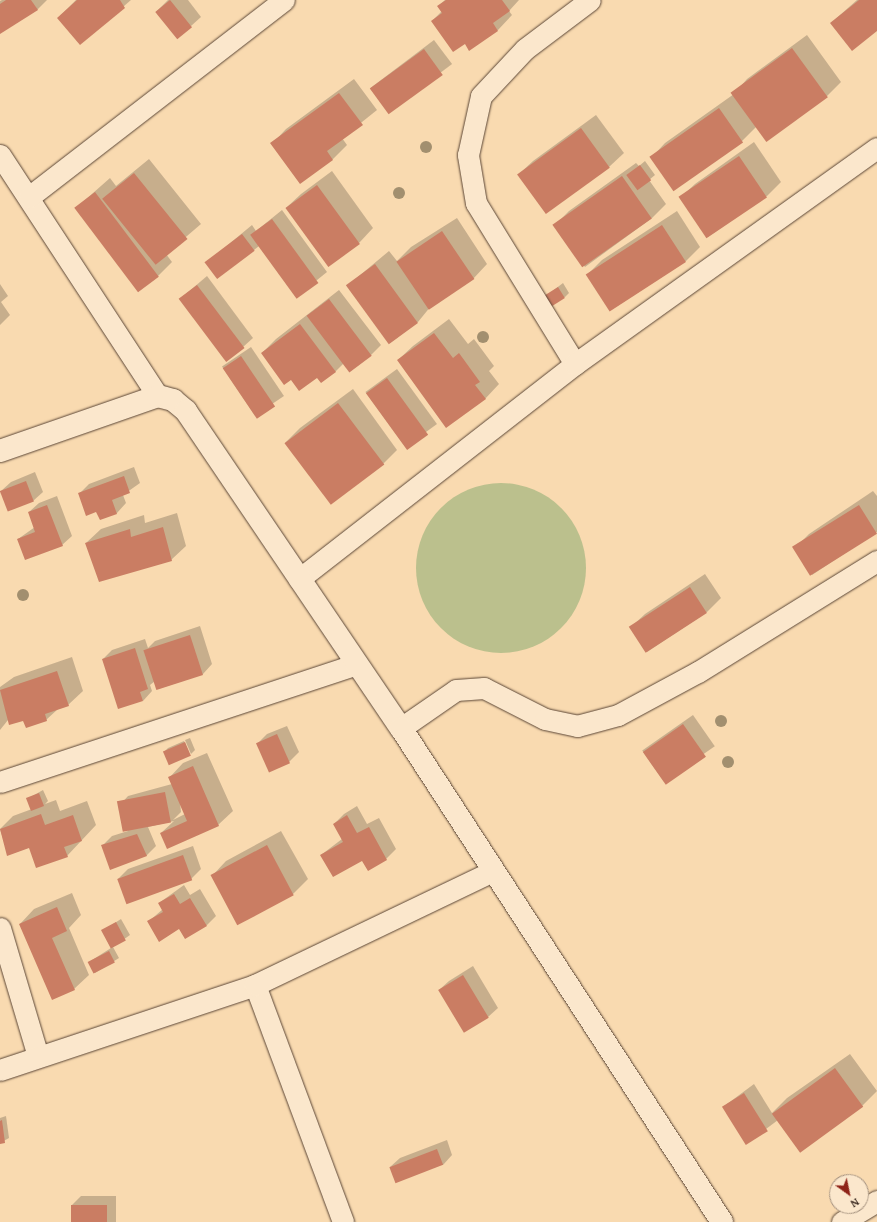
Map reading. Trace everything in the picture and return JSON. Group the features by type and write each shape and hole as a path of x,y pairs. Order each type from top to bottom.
{"street":[{"path":"29,197 284,0"},
{"path":"576,364 476,203 468,156 481,96 525,49 590,0"},
{"path":"299,579 576,364 877,148"},
{"path":"0,155 29,197 158,396"},
{"path":"0,451 158,396 173,400 186,411 356,664 401,728 722,1222"},
{"path":"401,728 456,690 484,688 545,719 577,726 618,715 698,672 877,561"},
{"path":"0,782 356,664"},
{"path":"0,1070 38,1056 255,985 492,870"},
{"path":"0,928 38,1056"},
{"path":"255,985 343,1222"},
{"path":"842,1222 877,1201"}],"green space":[{"path":"493,483 509,483 534,489 555,502 567,514 580,535 586,560 586,576 580,601 567,622 555,634 534,647 509,653 493,653 468,647 447,634 435,622 422,601 416,576 416,560 422,535 435,514 447,502 468,489"}],"building":[{"path":"6,0 31,0 38,10 0,34 0,4"},
{"path":"77,0 120,0 125,8 80,45 57,18"},
{"path":"170,0 192,27 177,39 155,12"},
{"path":"446,0 502,0 510,11 493,23 498,31 469,51 465,44 453,52 431,21 442,13 437,6"},
{"path":"859,0 877,0 877,31 852,51 830,23"},
{"path":"792,48 828,97 766,142 731,93"},
{"path":"424,49 443,75 389,114 370,88"},
{"path":"339,93 363,125 327,151 333,160 300,184 270,143"},
{"path":"719,108 743,142 673,191 649,157"},
{"path":"581,128 610,168 546,214 517,174"},
{"path":"739,156 767,197 706,238 678,197"},
{"path":"640,165 651,180 637,190 626,175"},
{"path":"134,173 187,239 156,265 102,199"},
{"path":"622,176 652,219 582,267 552,225"},
{"path":"317,185 360,244 328,267 285,208"},
{"path":"95,192 159,277 138,292 74,208"},
{"path":"272,219 318,283 297,299 250,235"},
{"path":"662,225 686,262 610,311 586,275"},
{"path":"442,231 474,279 429,310 396,262"},
{"path":"242,234 255,251 217,279 204,262"},
{"path":"375,264 418,323 389,344 346,285"},
{"path":"197,285 245,348 226,362 179,299"},
{"path":"558,287 565,298 547,309 540,298"},
{"path":"329,299 372,356 349,373 307,316"},
{"path":"300,324 336,372 321,383 317,378 299,391 291,380 284,385 261,353"},
{"path":"434,333 453,358 459,353 480,382 475,385 486,399 446,428 397,360"},
{"path":"241,356 275,407 257,419 223,368"},
{"path":"387,378 428,435 407,450 366,393"},
{"path":"338,403 384,464 331,505 284,443"},
{"path":"124,476 130,493 112,500 117,514 100,520 96,512 86,516 78,493"},
{"path":"26,481 34,502 8,512 0,491"},
{"path":"47,505 63,546 25,560 17,539 35,532 28,512"},
{"path":"859,505 877,534 810,576 792,547"},
{"path":"163,527 172,561 99,582 85,543 130,529 131,537"},
{"path":"690,587 707,613 646,653 629,627"},
{"path":"190,635 203,675 156,690 143,650"},
{"path":"135,648 148,689 140,692 143,701 118,709 102,659"},
{"path":"57,671 69,706 45,714 47,721 26,728 23,721 9,725 0,690"},
{"path":"683,724 706,757 666,785 643,752"},
{"path":"277,734 290,763 269,773 256,743"},
{"path":"185,742 191,756 169,765 163,751"},
{"path":"193,766 219,826 167,849 160,833 187,821 168,777"},
{"path":"165,792 171,822 123,832 117,801"},
{"path":"39,793 44,806 31,811 26,798"},
{"path":"41,814 45,825 73,815 82,841 64,847 68,857 36,868 29,848 7,856 0,829"},
{"path":"347,815 357,833 369,827 387,860 368,871 362,861 333,877 320,855 343,842 333,824"},
{"path":"137,834 147,856 110,870 101,845"},
{"path":"267,845 294,895 237,925 210,875"},
{"path":"183,855 192,880 126,904 117,879"},
{"path":"174,894 180,904 190,898 207,926 185,939 179,929 159,942 147,921 163,912 158,903"},
{"path":"57,907 67,931 52,938 75,990 52,1000 19,924"},
{"path":"116,922 126,941 111,949 101,930"},
{"path":"109,951 115,963 94,973 88,962"},
{"path":"463,975 489,1018 464,1033 438,990"},
{"path":"835,1068 863,1107 800,1153 772,1114"},
{"path":"744,1093 768,1131 746,1145 722,1107"},
{"path":"2,1120 5,1143 0,1144 0,1121"},
{"path":"437,1149 443,1165 395,1183 389,1167"},
{"path":"71,1205 107,1205 107,1222 71,1222"}]}
